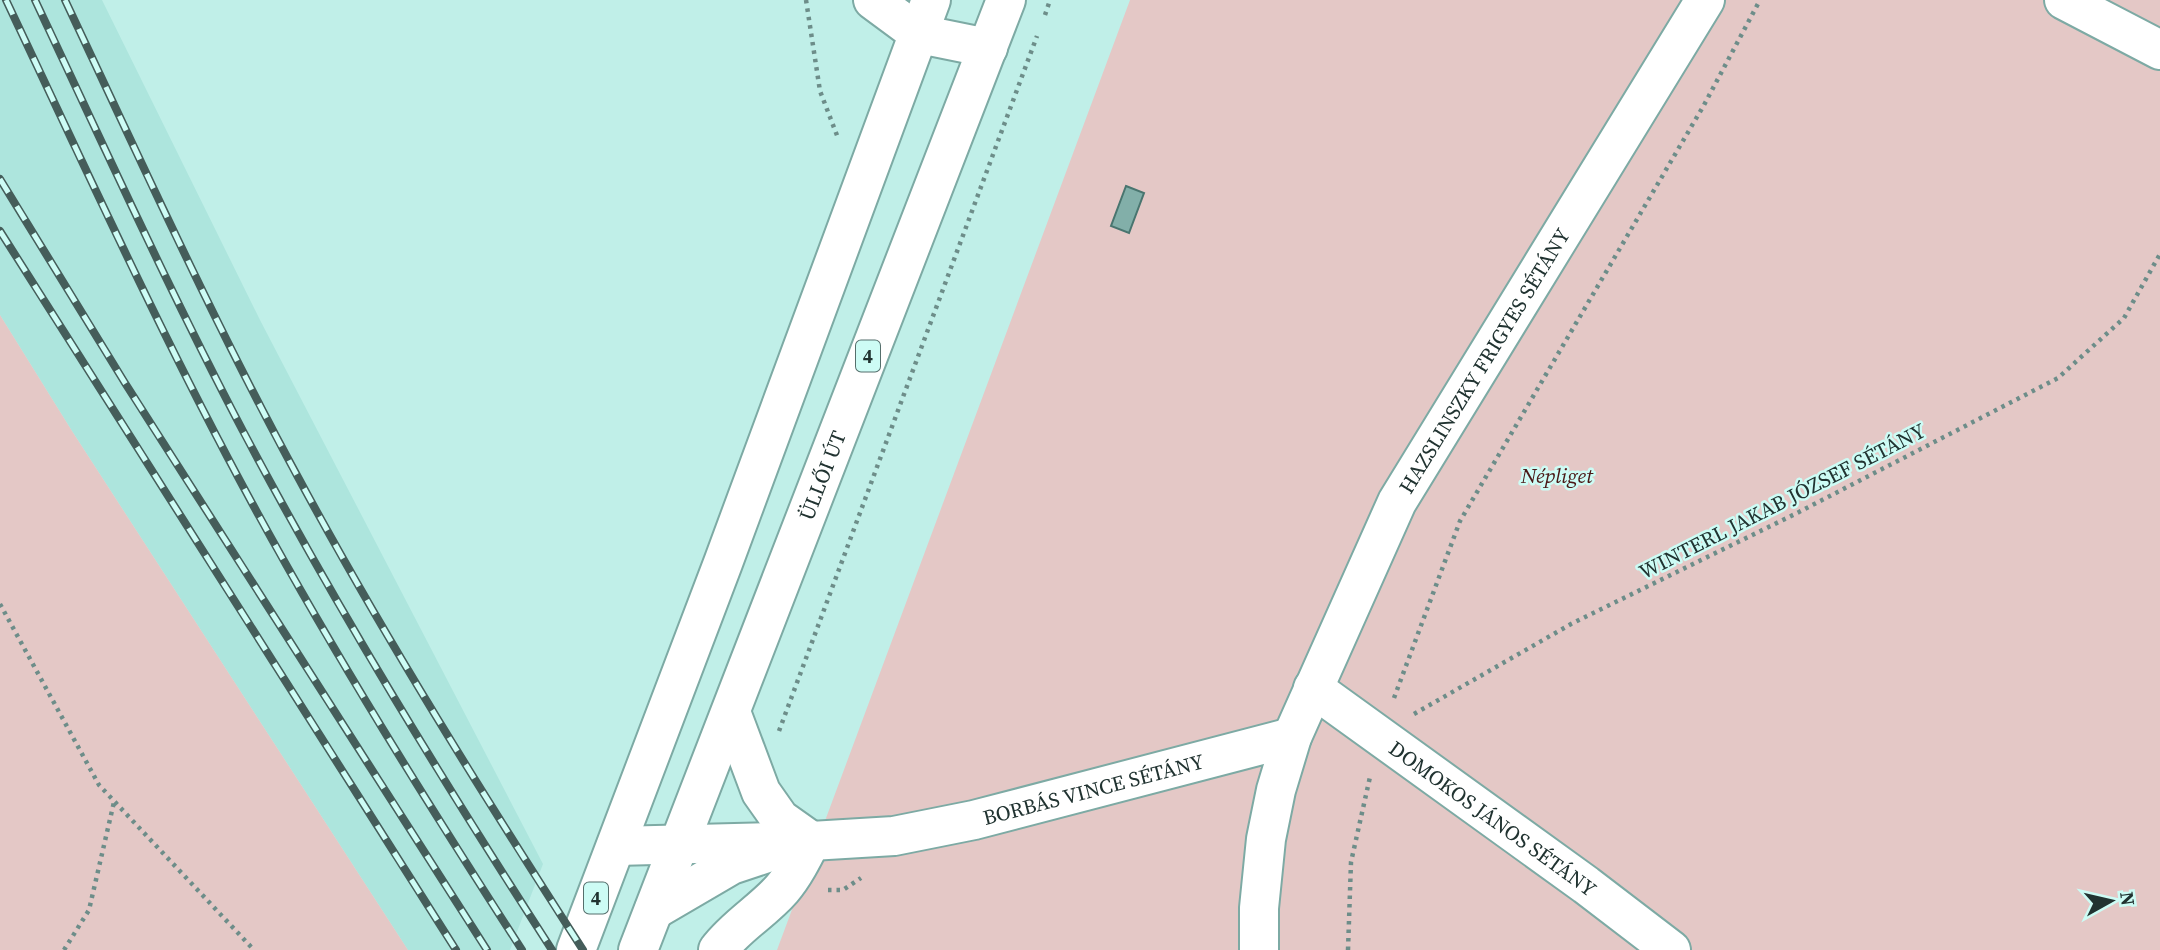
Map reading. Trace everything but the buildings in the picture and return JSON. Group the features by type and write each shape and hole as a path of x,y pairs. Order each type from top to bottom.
{"main road":[{"path":"873,0 925,17 988,48"},
{"path":"937,0 988,48"},
{"name":"ÜLLŐI ÚT","path":"638,950 1006,0"},
{"name":"HAZSLINSZKY FRIGYES SÉTÁNY","path":"1259,950 1259,908 1266,839 1276,790 1292,737 1397,502 1705,0"},
{"path":"2064,0 2160,50"},
{"name":"4","path":"576,950 925,17"},
{"name":"DOMOKOS JÁNOS SÉTÁNY","path":"1313,688 1380,734 1671,950"},
{"path":"731,712 761,792 780,819 811,841"},
{"name":"BORBÁS VINCE SÉTÁNY","path":"811,841 894,836 974,820 1292,737"},
{"path":"616,846 811,841"},
{"path":"654,910 731,865 756,855 811,841"},
{"path":"718,950 728,937 782,889 803,859 811,841"}],"path":[{"path":"806,0 820,91"},
{"path":"779,732 1050,0"},
{"path":"1348,950 1351,862 1380,734 1460,521 1697,116 1760,0"},
{"name":"WINTERL JAKAB JÓZSEF SÉTÁNY","path":"1380,734 1571,624 1797,513 2058,377 2124,318 2160,254"},
{"path":"0,604 99,785 254,950"},
{"path":"64,950 89,909 114,801"}],"shaded area":[{"path":"0,0 102,0 260,320 543,864 510,950 408,950 72,431 0,315"}],"green space":[{"name":"Népliget","path":"1130,0 2160,0 2160,950 777,950"},
{"path":"0,315 72,431 408,950 0,950"}],"railway":[{"path":"6,0 156,316 252,503 383,729 522,950"},
{"path":"35,0 137,217 243,431 392,694 552,950"},
{"path":"65,0 208,301 299,479 436,717 583,950"},
{"path":"0,179 125,383 487,950"},
{"path":"0,231 456,950"}]}
